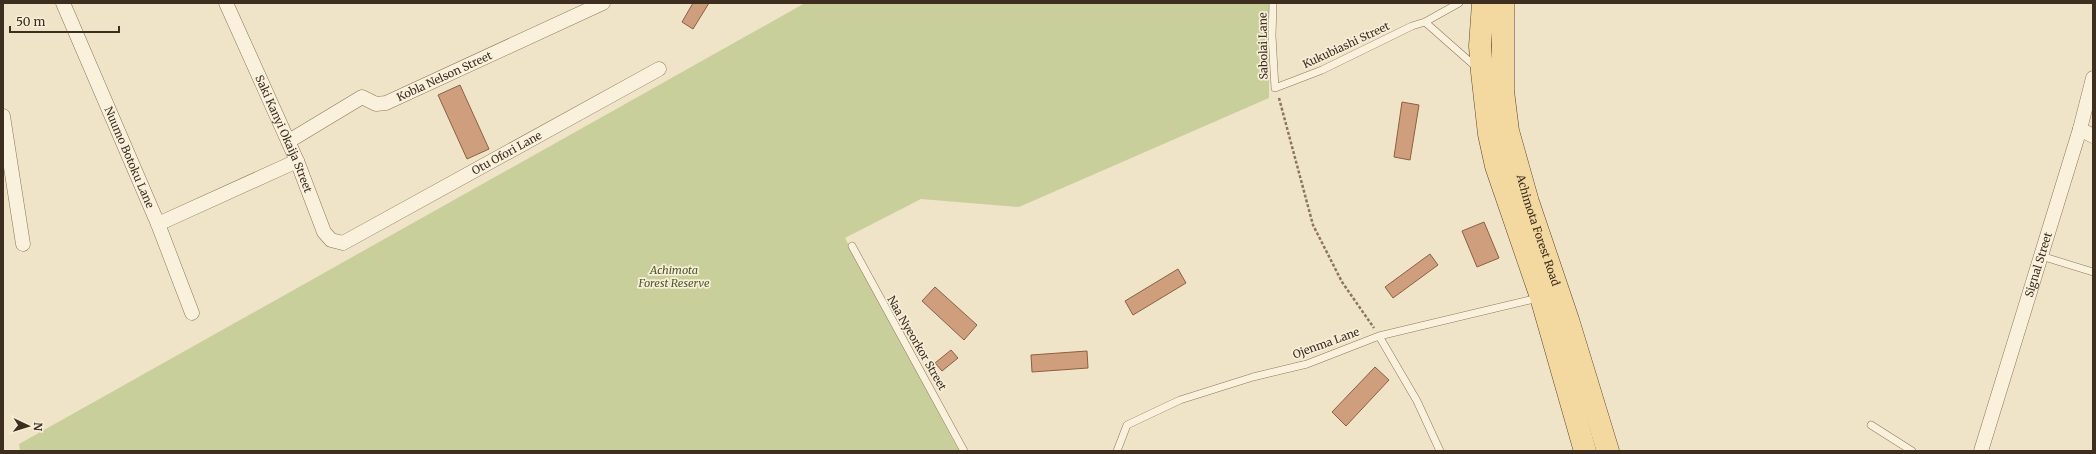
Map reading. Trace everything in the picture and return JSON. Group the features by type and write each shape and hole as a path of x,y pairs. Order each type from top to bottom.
{"main road":[{"name":"Achimota Forest Road","path":"1483,3 1480,46 1482,72 1489,134 1496,166 1540,297 1585,451"},
{"name":"Achimota Forest Road","path":"1502,3 1503,91 1508,131 1528,202 1570,327 1608,451"}],"street":[{"name":"Nuumo Botoku Lane","path":"63,3 158,224 192,313"},
{"name":"Saki Kanyi Okaija Street","path":"226,3 289,141 324,232 331,240 342,243 354,237"},
{"name":"Kobla Nelson Street","path":"289,141 362,98 376,104 386,103 603,3"},
{"name":"Otu Ofori Lane","path":"354,237 659,69"},
{"name":"Signal Street","path":"1982,451 2080,129 2093,78"},
{"path":"3,116 23,244"},
{"path":"2080,129 2093,136"},
{"path":"158,224 297,160"}],"lane":[{"name":"Sabolai Lane","path":"1273,3 1272,36 1275,88"},
{"name":"Kukubiashi Street","path":"1275,88 1322,70 1412,26 1425,22 1459,3"},
{"path":"1425,22 1482,72"},
{"name":"Naa Nyeorkor Street","path":"852,246 964,451"},
{"path":"2041,256 2093,272"},
{"name":"Ojenma Lane","path":"1117,451 1127,425 1180,400 1253,376 1307,364 1379,336 1540,297"},
{"path":"1379,336 1417,401 1440,451"},
{"path":"1872,425 1912,451"}],"path":[{"path":"1275,88 1285,117 1313,225 1342,282 1379,336"}],"green space":[{"name":"Achimota Forest Reserve","path":"805,3 1269,3 1269,98 1019,207 921,199 845,238 959,451 20,451 19,444"}],"building":[{"path":"693,3 709,3 693,29 682,22"},
{"path":"460,85 489,149 467,159 438,95"},
{"path":"1402,102 1419,105 1410,160 1394,157"},
{"path":"1484,222 1499,258 1477,267 1462,231"},
{"path":"1430,254 1438,265 1393,298 1385,287"},
{"path":"1178,269 1186,283 1133,315 1125,301"},
{"path":"935,287 977,325 964,340 922,301"},
{"path":"951,350 958,358 942,371 935,363"},
{"path":"1087,351 1088,368 1032,372 1031,355"},
{"path":"1375,367 1389,380 1346,426 1332,412"}]}
